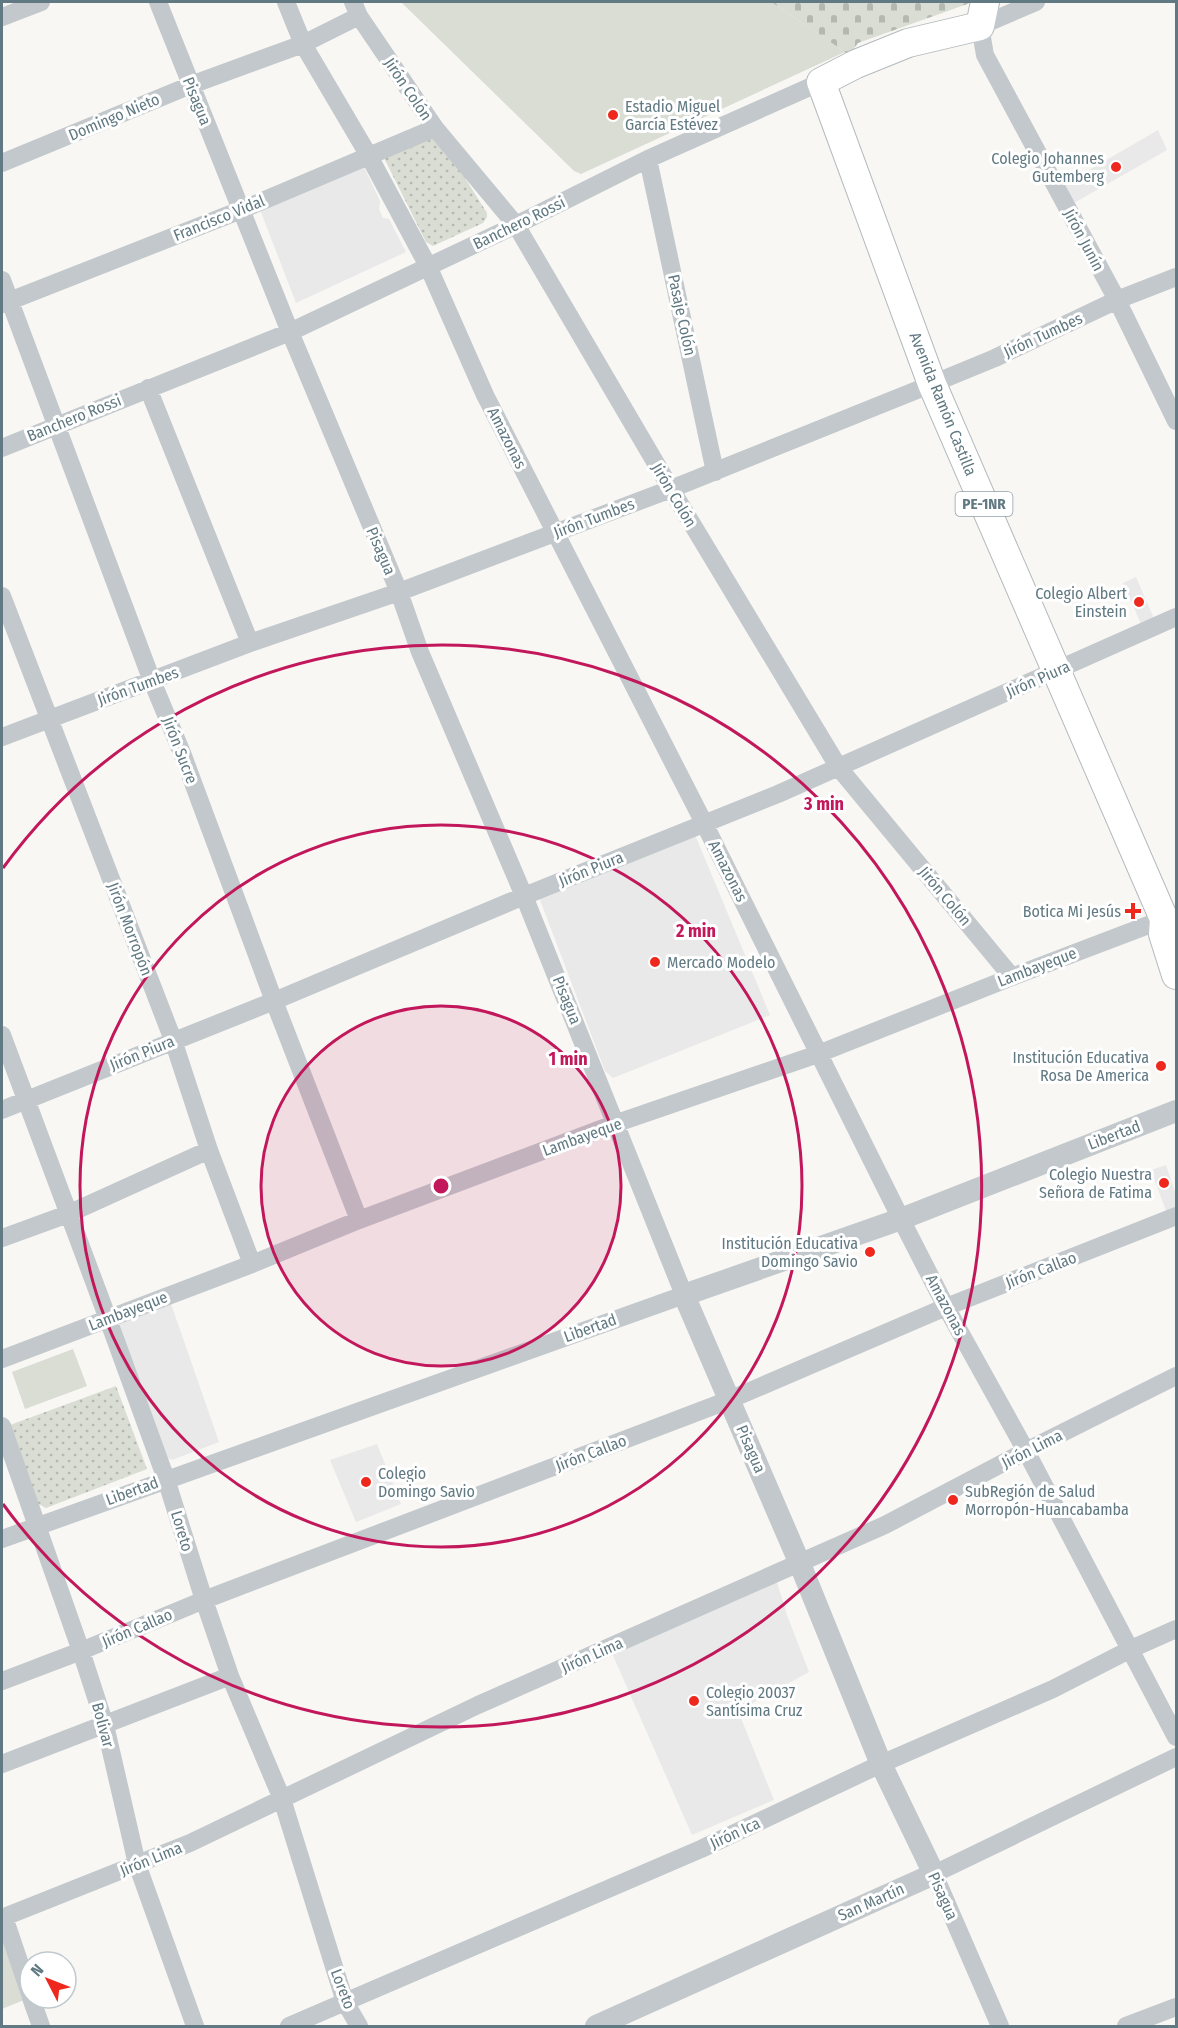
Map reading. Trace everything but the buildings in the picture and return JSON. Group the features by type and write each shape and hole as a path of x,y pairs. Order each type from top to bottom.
{"main road":[{"name":"Banchero Rossi","path":"821,81 855,64 982,14"},
{"name":"Avenida Ramón Castilla","path":"821,81 932,384 1057,671 1172,922 1163,934 1176,975"}],"street":[{"path":"2,16 41,2"},
{"name":"Pisagua","path":"158,2 290,332 399,592 420,652 524,896 617,1124 684,1295 800,1564 882,1764 934,1874 1000,2026"},
{"name":"Amazonas","path":"286,2 303,44 369,156 428,266 485,395 704,823 900,1219 1026,1451 1176,1737"},
{"name":"Banchero Rossi","path":"982,14 1036,2"},
{"name":"Domingo Nieto","path":"2,163 190,85 303,44 356,9"},
{"name":"Jirón Colón","path":"356,9 435,128 516,225 839,768 1012,977"},
{"name":"Jirón Junín","path":"982,14 985,55 1117,300 1176,421"},
{"name":"Banchero Rossi","path":"2,448 290,332 516,225 648,159 821,81"},
{"name":"Francisco Vidal","path":"6,303 241,210 435,128"},
{"name":"Pasaje Colón","path":"648,159 715,472"},
{"name":"Jirón Tumbes","path":"2,737 250,643 399,592 715,472 995,358 1117,300 1176,277"},
{"name":"Jirón Sucre","path":"2,280 6,303 57,425 152,681 182,753 358,1220"},
{"path":"148,388 250,643"},
{"name":"Jirón Morropón","path":"2,596 173,1040 208,1150 252,1264"},
{"name":"Jirón Piura","path":"2,1110 274,1001 839,768 892,742 1176,617"},
{"name":"Lambayeque","path":"2,1359 252,1264 358,1220 617,1124 818,1054 1012,977 1172,922"},
{"name":"Loreto","path":"2,1035 166,1479 230,1676 282,1799 345,2002 359,2026"},
{"name":"Libertad","path":"2,1539 900,1219 1176,1111"},
{"path":"2,1238 68,1214 208,1150"},
{"name":"Jirón Callao","path":"2,1681 204,1600 729,1400 946,1307 1176,1216"},
{"name":"Jirón Lima","path":"3,1918 190,1843 478,1705 885,1526 1026,1451 1176,1376"},
{"name":"Bolivar","path":"2,1426 105,1725 137,1864 195,2026"},
{"name":"Jirón Ica","path":"289,2026 701,1849 882,1764 1053,1689 1176,1629"},
{"path":"2,1764 230,1676"},
{"name":"San Martín","path":"596,2026 934,1874 1176,1757"},
{"path":"3,1918 18,1960"},
{"path":"1126,2026 1176,2007"},
{"path":"35,2010 39,2026"}],"shaded area":[{"name":"Colegio Johannes Gutemberg","path":"1158,130 1167,150 1074,203 1065,184"},
{"path":"363,165 380,201 379,209 383,218 389,219 406,252 296,303 259,207"},
{"name":"Colegio Albert Einstein","path":"1136,577 1155,621 1142,626 1123,583"},
{"name":"Mercado Modelo","path":"693,830 770,1015 613,1078 605,1071 537,892"},
{"name":"Colegio Nuestra Señora de Fatima","path":"1166,1165 1176,1195 1176,1207 1166,1211 1151,1170"},
{"path":"169,1298 219,1442 172,1460 165,1457 117,1316"},
{"name":"Colegio Domingo Savio","path":"377,1444 401,1504 356,1522 330,1460"},
{"name":"Colegio 20037 Santísima Cruz","path":"776,1579 809,1672 738,1711 774,1800 692,1835 611,1651"}],"green space":[{"name":"Estadio Miguel García Estévez","path":"401,2 771,2 845,52 581,174 574,171"},
{"path":"771,2 973,2 858,43 849,55"},
{"path":"438,135 487,213 487,217 483,223 433,246 426,242 384,158"},
{"path":"73,1349 87,1386 25,1409 12,1372"},
{"path":"116,1386 147,1469 46,1508 35,1502 10,1425"},
{"path":"2,1929 18,1981 18,2002 2,2009"}],"place":[{"name":"Estadio Miguel García Estévez","path":"613,115"},
{"name":"Colegio Johannes Gutemberg","path":"1116,167"},
{"name":"Colegio Albert Einstein","path":"1139,602"},
{"name":"Botica Mi Jesús","path":"1133,911"},
{"name":"Mercado Modelo","path":"655,962"},
{"name":"Institución Educativa Rosa De America","path":"1161,1066"},
{"name":"Colegio Nuestra Señora de Fatima","path":"1164,1183"},
{"name":"Institución Educativa Domingo Savio","path":"870,1252"},
{"name":"Colegio Domingo Savio","path":"366,1482"},
{"name":"SubRegión de Salud Morropón-Huancabamba","path":"953,1500"},
{"name":"Colegio 20037 Santísima Cruz","path":"694,1701"}]}
